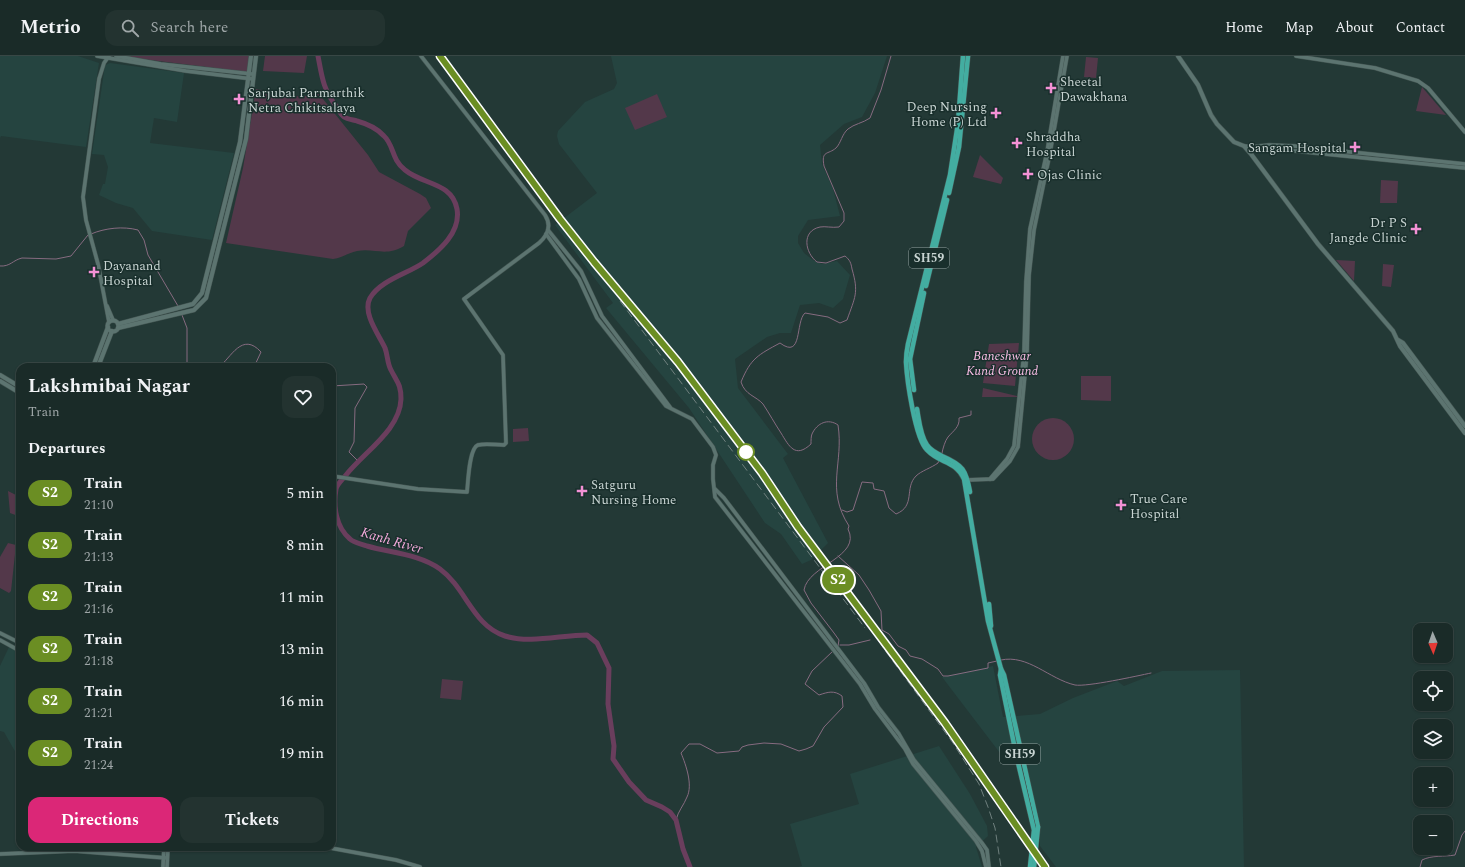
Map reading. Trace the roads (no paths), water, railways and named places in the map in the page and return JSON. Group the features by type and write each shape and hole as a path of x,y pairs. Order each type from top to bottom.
{"main road":[{"path":"100,363 112,331 118,326 170,313 198,300 206,281 240,142 251,56"},
{"path":"170,313 188,312 200,306 206,298 246,139 256,56"},
{"name":"SH59","path":"934,454 923,446 918,430 906,358 950,175 957,135 963,56"},
{"name":"SH59","path":"934,454 926,444 923,437 910,359 954,176 962,123 968,56"},
{"path":"1178,56 1198,85 1212,117 1234,142 1244,146 1257,161 1318,244 1354,284 1398,340 1400,346 1465,433"},
{"path":"94,363 111,321 118,326"},
{"path":"108,327 112,331"},
{"path":"1398,340 1403,343 1465,426"},
{"path":"0,375 16,385"},
{"path":"0,381 16,391"},
{"path":"934,454 944,458 958,469 966,480"},
{"name":"SH59","path":"966,480 988,621 999,660 1038,828 1034,867"},
{"name":"SH59","path":"1003,680 1016,754 1034,830 1030,867"}],"street":[{"path":"97,56 248,76"},
{"path":"116,56 253,77"},
{"path":"336,476 418,489 467,492 471,455 474,448 478,445 506,444 503,355 464,299 539,243 548,230 549,223 545,215 421,56"},
{"path":"966,480 992,479 1010,461 1018,447 1027,353 1027,282 1035,221 1050,153 1063,56"},
{"path":"1059,92 1067,56"},
{"path":"1299,56 1374,68 1418,81 1428,88 1465,132"},
{"path":"106,57 99,79 83,187 84,208 90,238 111,321"},
{"path":"1250,147 1269,145 1294,146 1465,164"},
{"path":"1244,146 1465,168"},
{"path":"548,230 581,271 602,316 670,407"},
{"path":"546,234 579,279 597,318 666,406 692,419 715,450 716,455 713,466 713,479 716,497 822,636 864,683 878,707 899,734 914,760 982,843 986,850 989,867"},
{"path":"715,489 724,498 826,633 875,709 905,749 913,764 980,846 986,867"},
{"path":"0,633 16,641"},
{"path":"0,640 16,648"},
{"path":"336,849 396,860 420,867"},
{"path":"0,854 74,851 165,858"},
{"path":"164,851 167,867"},
{"path":"163,867 167,851"}],"waterway":[{"name":"Kanh River","path":"318,56 322,77 328,94 342,115 369,125 381,133 390,144 400,166 412,175 443,189 454,200 457,209 456,225 448,240 423,263 387,282 370,298 368,310 372,324 385,348 390,367 399,386 401,399 395,421 388,431 353,466 340,482 336,492"},
{"path":"838,646 839,640 811,603 804,590 808,581 815,574 848,547 850,539 848,529 849,526 842,513 838,500 838,425 830,422 820,424 812,434 811,444 797,451 787,442 763,404 748,393 741,382 748,367 761,354 780,343 787,347 792,347 797,338 800,324 805,313 828,317 840,323 847,320 856,290 850,262 845,256 826,263 817,262 810,253 807,243 808,237 814,229 820,227 839,227 844,221 844,213 824,166 823,157 836,148 844,133 848,129 870,118 881,90 891,56"},
{"path":"91,234 114,228 138,230 144,240 148,255 178,306"},
{"path":"0,266 22,258 56,259 71,256 88,235"},
{"path":"182,315 187,328 187,363"},
{"path":"223,363 237,348 248,344 254,346 261,352 256,363"},
{"path":"336,386 364,384 367,387 355,408 354,442 349,452 357,460"},
{"path":"942,453 944,445 957,426 959,418 971,415 971,411"},
{"path":"842,510 847,512 853,510 862,482 873,483 874,489 884,491 889,508 896,514 902,511 908,502 911,486 916,476 938,463 939,460"},
{"name":"Kanh River","path":"336,513 341,529 354,542 405,554 423,560 440,569 457,586 477,615 494,631 505,636 525,639 587,635 597,643 609,668 608,704 614,746 613,759 629,782 646,800 670,812 676,820 683,849 690,867"},
{"path":"838,556 859,575 869,590 881,611 882,630 889,634 898,646 906,650 910,656 922,659 938,669 943,676 988,668 988,663 997,661"},
{"path":"840,645 849,645 870,640"},
{"path":"676,820 689,792 688,775 681,753 689,744 700,744 717,753 739,751 742,747 748,745 764,743 781,744 799,751 813,746 824,727 843,707 842,696 839,694 831,692 819,695 805,684 812,671 833,651"},
{"path":"1001,660 1011,659 1029,664 1056,678 1075,685 1101,683 1151,673"},
{"path":"1420,867 1422,860 1426,858 1455,855 1462,835 1465,831"}],"railway":[{"path":"440,56 560,219 594,262 673,355 762,473 798,527 861,612 884,649 953,743 979,784 988,807 995,828 1001,867"},
{"path":"620,301 865,628"},
{"path":"966,752 1045,867"}],"train":[{"name":"S2","path":"440,56 560,219 678,362 762,473 798,527 981,773 1045,867"}],"place":[{"name":"Sheetal Dawakhana","path":"1051,88"},
{"name":"Sarjubai Parmarthik Netra Chikitsalaya","path":"239,99"},
{"name":"Deep Nursing Home (P) Ltd","path":"996,113"},
{"name":"Shraddha Hospital","path":"1017,143"},
{"name":"Sangam Hospital","path":"1355,147"},
{"name":"Ojas Clinic","path":"1028,174"},
{"name":"Dr P S Jangde Clinic","path":"1416,229"},
{"name":"Dayanand Hospital","path":"94,272"},
{"name":"Satguru Nursing Home","path":"582,491"},
{"name":"True Care Hospital","path":"1121,505"}],"park label":[{"name":"Baneshwar Kund Ground","path":"1002,362"}]}
